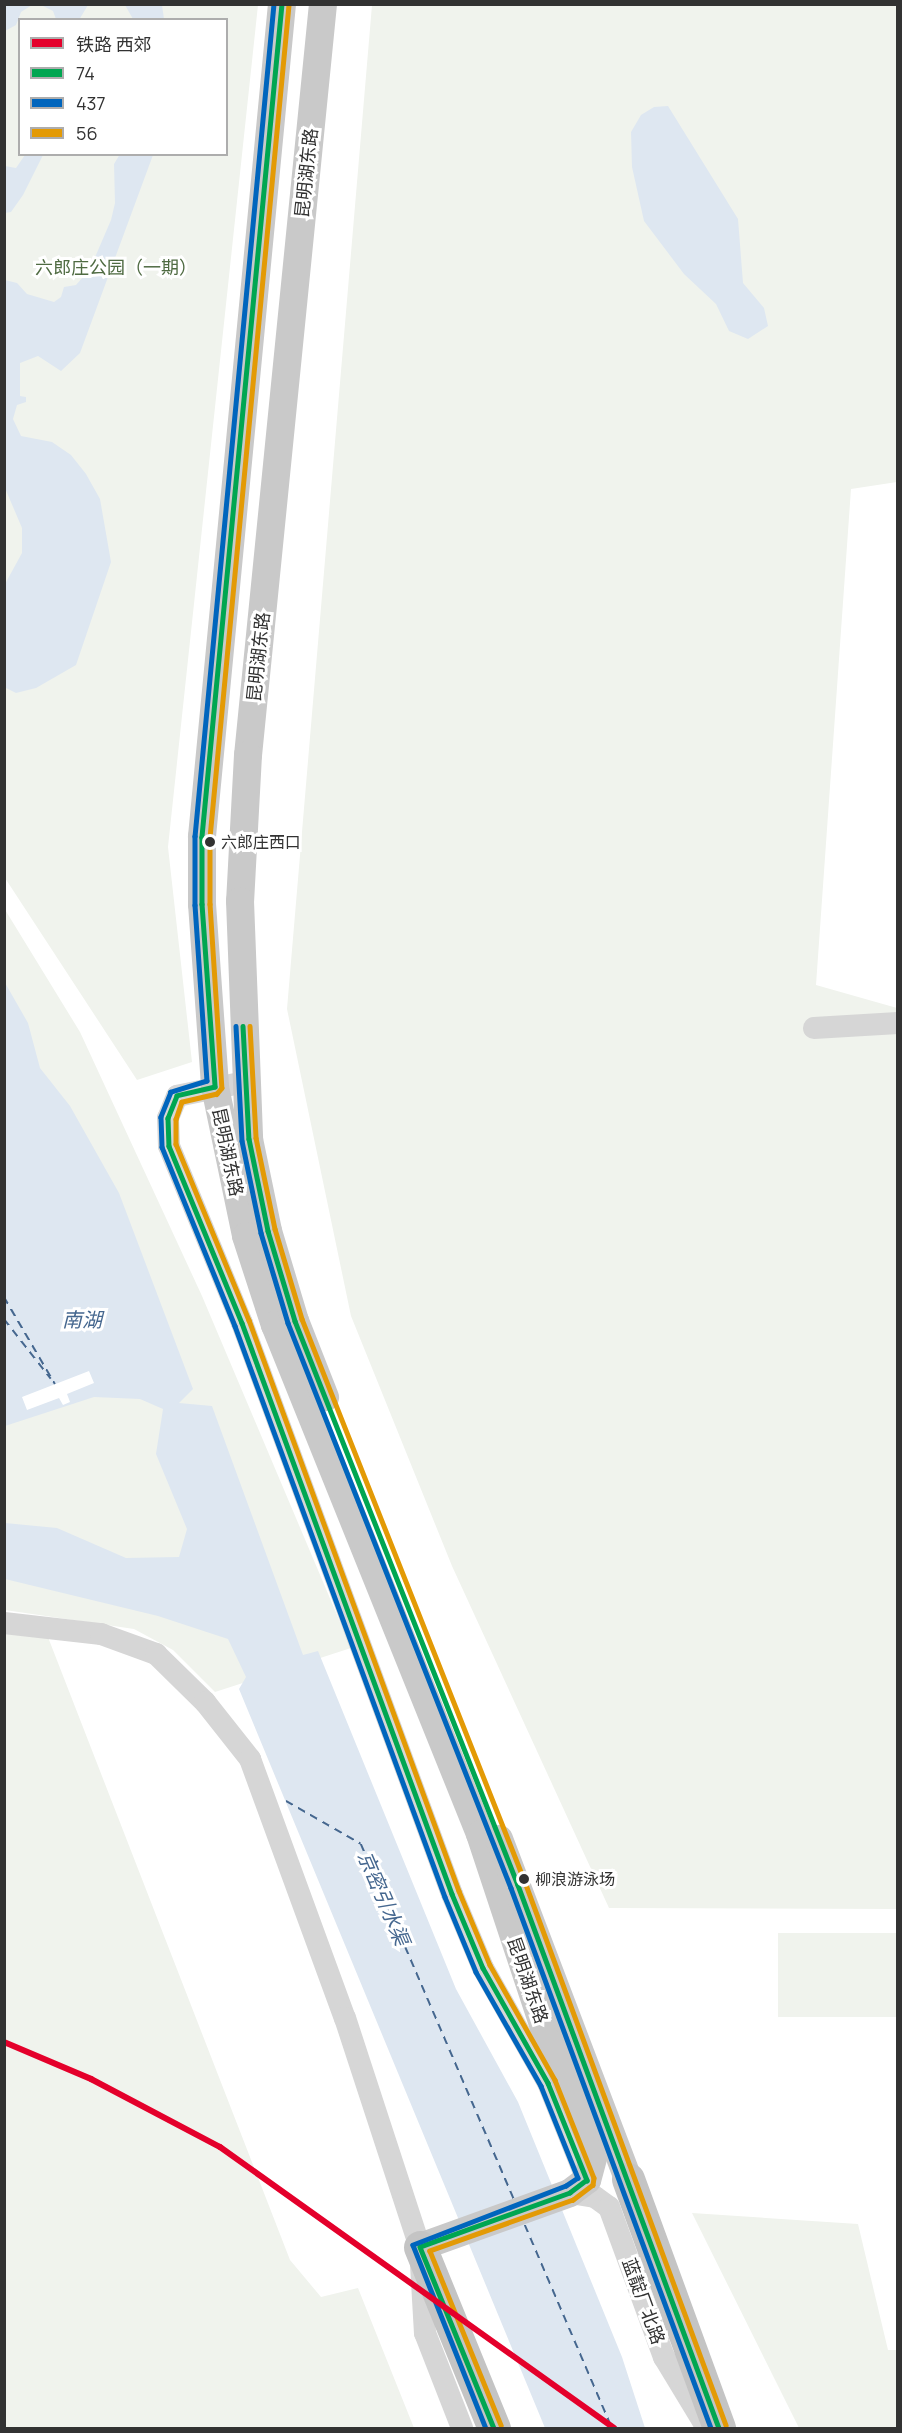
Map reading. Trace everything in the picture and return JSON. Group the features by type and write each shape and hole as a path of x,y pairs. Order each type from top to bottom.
{"highway":[{"name":"蓝靛厂北路","path":"628,2179 719,2428"},
{"path":"420,2247 494,2428"}],"main road":[{"name":"昆明湖东路","path":"282,4 202,837 202,904 215,1087 246,1236 275,1325 480,1834 544,2028 595,2151 579,2186"},
{"name":"昆明湖东路","path":"323,4 241,840 245,1082 249,1139 268,1231 295,1321 518,1885 628,2179"},
{"path":"420,2247 579,2186"}],"street":[{"path":"814,1028 897,1023"},
{"path":"245,1082 177,1096 168,1118 169,1146 242,1323 452,1894 483,1968 548,2083 579,2186"},
{"path":"4,1623 101,1634 156,1654 205,1702 250,1759 345,2018 420,2247 425,2333 462,2428"},
{"name":"蓝靛厂北路","path":"579,2186 609,2207 664,2357 707,2428"},
{"path":"690,2351 737,2428"}],"green space":[{"name":"六郎庄公园（一期）","path":"5,5 258,5 168,847 192,1062 137,1080 5,878"},
{"path":"372,5 897,5 897,482 851,489 816,985 897,1008 897,1909 609,1908 452,1566 351,1316 287,1009"},
{"path":"4,908 80,1032 202,1296 351,1648 215,1692 173,1650 134,1629 5,1610"},
{"path":"4,1628 46,1632 290,2260 321,2297 358,2288 414,2428 5,2428"},
{"path":"778,1933 897,1933 897,2017 778,2017"},
{"path":"692,2213 858,2224 888,2350 897,2350 897,2428 799,2428"}],"water":[{"path":"5,4 32,4 21,12 16,25 5,31"},
{"path":"41,5 88,5 80,18 56,18 53,11"},
{"path":"125,5 162,5 164,18 132,18"},
{"path":"668,106 738,219 743,283 764,308 768,326 748,339 729,331 716,304 684,274 644,221 632,167 631,132 641,115 654,107"},
{"path":"24,156 42,156 23,195 11,212 5,213 5,166 16,168"},
{"path":"119,156 153,156 80,353 61,371 38,356 20,363 20,396 26,397 26,402 17,405 13,419 21,436 52,442 71,455 86,474 100,499 111,562 76,665 36,688 16,693 4,687 5,584 22,553 22,528 5,488 5,280 17,283 27,294 54,302 61,297 64,287 76,285 90,269 111,220 115,203 114,164"},
{"path":"4,981 28,1023 40,1068 70,1106 119,1193 193,1389 179,1403 212,1406 303,1655 318,1651 456,1989 518,2102 622,2357 645,2428 545,2428 239,1689 246,1677 228,1639 158,1616 5,1579 5,1523 57,1528 126,1558 179,1557 187,1529 156,1454 163,1409 140,1399 94,1397 5,1426"}],"pier":[{"path":"89,1371 94,1383 67,1394 70,1402 63,1405 59,1398 27,1410 22,1397"}],"ferry route":[{"path":"4,1297 55,1384"},
{"path":"4,1319 51,1379"},
{"path":"286,1801 361,1844 514,2199"},
{"path":"525,2225 612,2428"}],"rail line":[{"name":"西郊","path":"4,2042 91,2079 220,2147 614,2428"}],"transit line":[{"name":"437","path":"274,4 195,836 195,905 207,1081 171,1092 161,1117 162,1147 235,1326 445,1897 476,1972 541,2086 578,2178 566,2186 413,2245 486,2428"},
{"name":"74","path":"282,4 202,837 202,904 215,1087 177,1096 168,1118 169,1146 242,1323 452,1894 483,1968 548,2083 587,2180 570,2193 420,2247 494,2428"},
{"name":"56","path":"289,5 210,837 210,904 222,1088 217,1094 182,1102 176,1119 176,1144 249,1320 459,1891 490,1965 555,2080 594,2178 593,2185 573,2200 430,2251 501,2425"},
{"name":"437","path":"236,1026 242,1141 261,1233 288,1323 511,1888 711,2428"},
{"name":"74","path":"243,1026 249,1139 268,1231 295,1321 518,1885 719,2428"},
{"name":"56","path":"250,1026 256,1138 275,1229 302,1319 525,1882 726,2425"}],"place":[{"name":"六郎庄西口","path":"210,842"},
{"name":"柳浪游泳场","path":"524,1879"}],"water label":[{"name":"南湖","path":"82,1319"},
{"name":"京密引水渠","path":"384,1898"}]}
